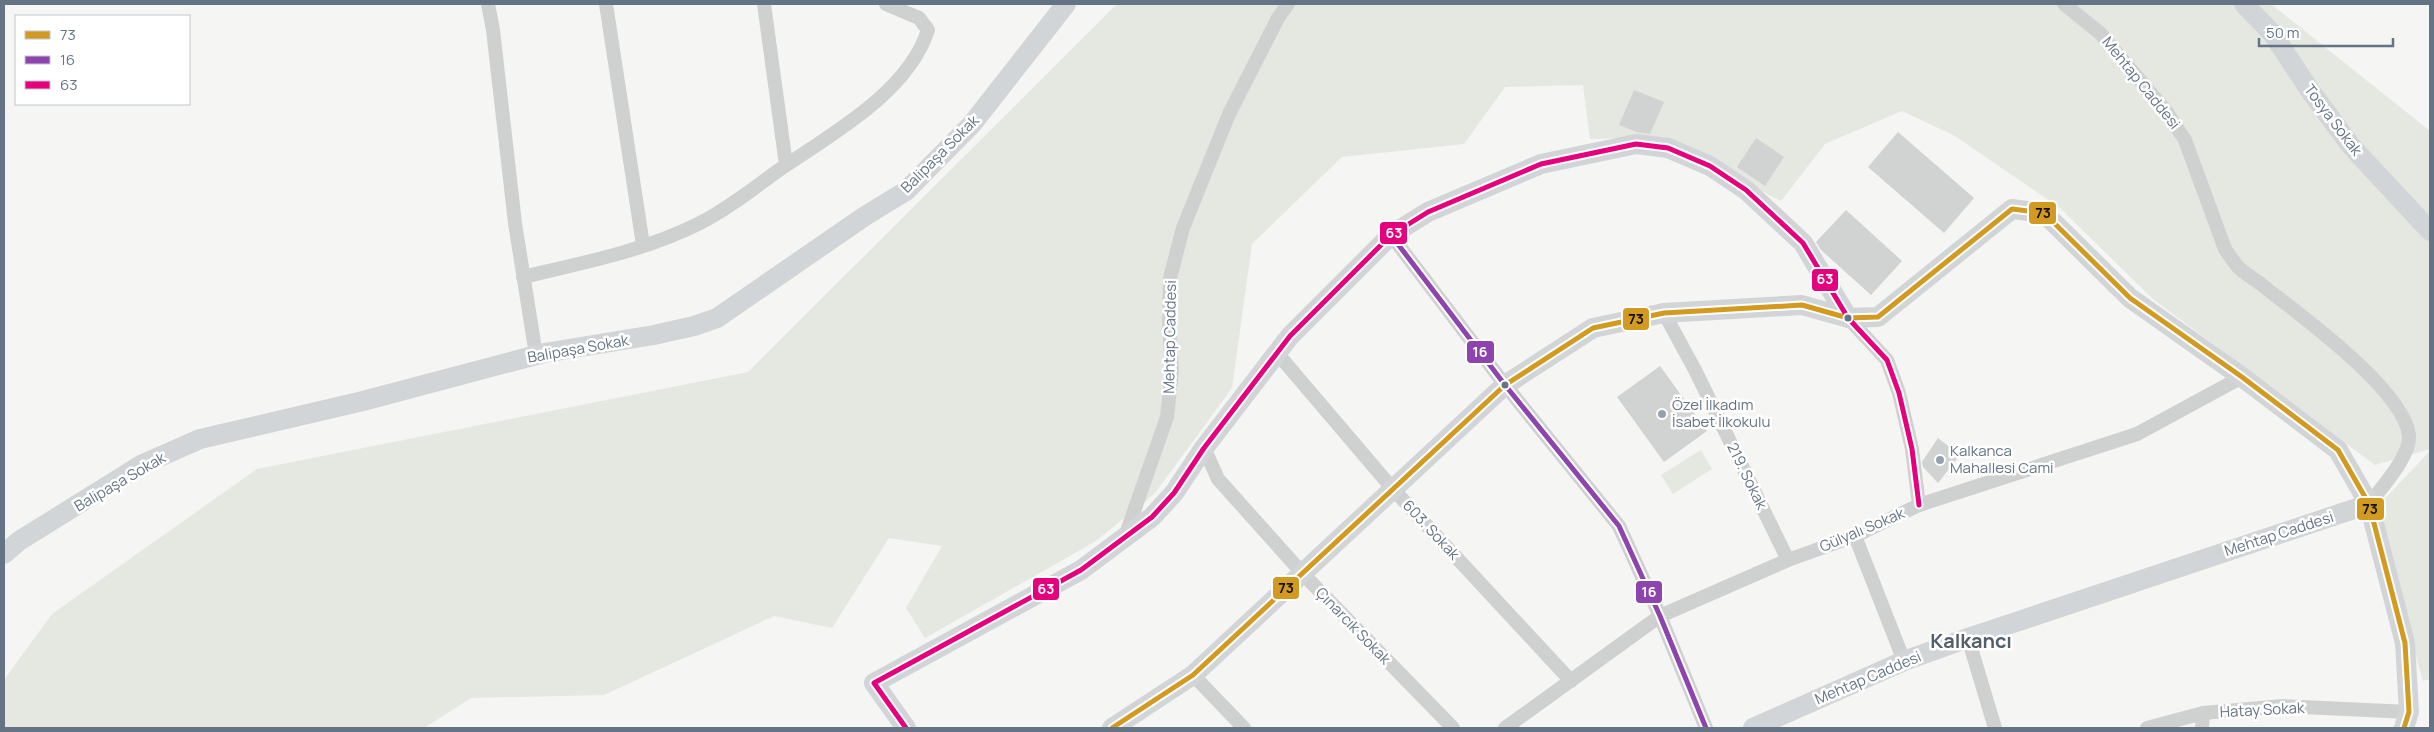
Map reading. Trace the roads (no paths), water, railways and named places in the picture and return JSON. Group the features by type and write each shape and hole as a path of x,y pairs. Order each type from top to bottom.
{"street":[{"path":"488,4 522,277 536,355"},
{"path":"606,4 643,246"},
{"path":"764,4 786,166"},
{"path":"522,277 604,258 643,246 700,223 859,116 901,77 924,43 928,30 919,18 886,4"},
{"name":"Balipaşa Sokak","path":"5,552 141,466 200,439 363,400 536,355 654,335 694,326 717,318 865,216 906,191 972,124 1066,4"},
{"name":"Mehtap Caddesi","path":"1125,538 1167,417 1172,370 1169,324 1170,278 1183,228 1229,114 1278,18 1288,4"},
{"name":"Mehtap Caddesi","path":"1753,728 1904,661 2369,504 2402,459 2409,436 2399,411 2372,378 2338,345 2237,266 2225,249 2186,140 2166,111 2100,33 2064,4"},
{"name":"Tosya Sokak","path":"2244,4 2272,33 2311,92 2352,147 2430,231"},
{"path":"906,728 874,683 1081,570 1152,517 1174,493 1204,448 1290,336 1390,235 1428,212 1541,164 1636,144 1668,148 1710,166 1746,190 1803,243 1848,318 1887,360 1899,393 1912,449 1919,505"},
{"path":"1112,728 1192,675 1505,385 1593,328 1664,313 1802,305 1848,318 1878,316 2012,209 2044,213 2130,298 2242,377 2338,450 2369,504 2405,643 2407,720"},
{"path":"1390,235 1505,385 1619,526 1660,616 1706,728"},
{"name":"219. Sokak","path":"1664,313 1695,370 1788,560"},
{"name":"603. Sokak","path":"1277,353 1392,488 1570,681"},
{"name":"Gülyalı Sokak","path":"1505,728 1660,616 1788,560 1855,536 1919,505 2137,434 2242,377"},
{"name":"Çınarcık Sokak","path":"1204,448 1218,479 1303,574 1453,728"},
{"path":"1855,536 1904,661"},
{"path":"1968,638 1995,728"},
{"path":"1192,675 1244,728"},
{"name":"Hatay Sokak","path":"2147,728 2203,713 2283,706 2407,720"},
{"path":"2202,728 2203,713"}],"place":[{"name":"Özel İlkadım İsabet İlkokulu","path":"1662,414"},
{"name":"Kalkanca Mahallesi Cami","path":"1940,460"}],"district":[{"name":"Kalkancı","path":"1971,641"}]}
